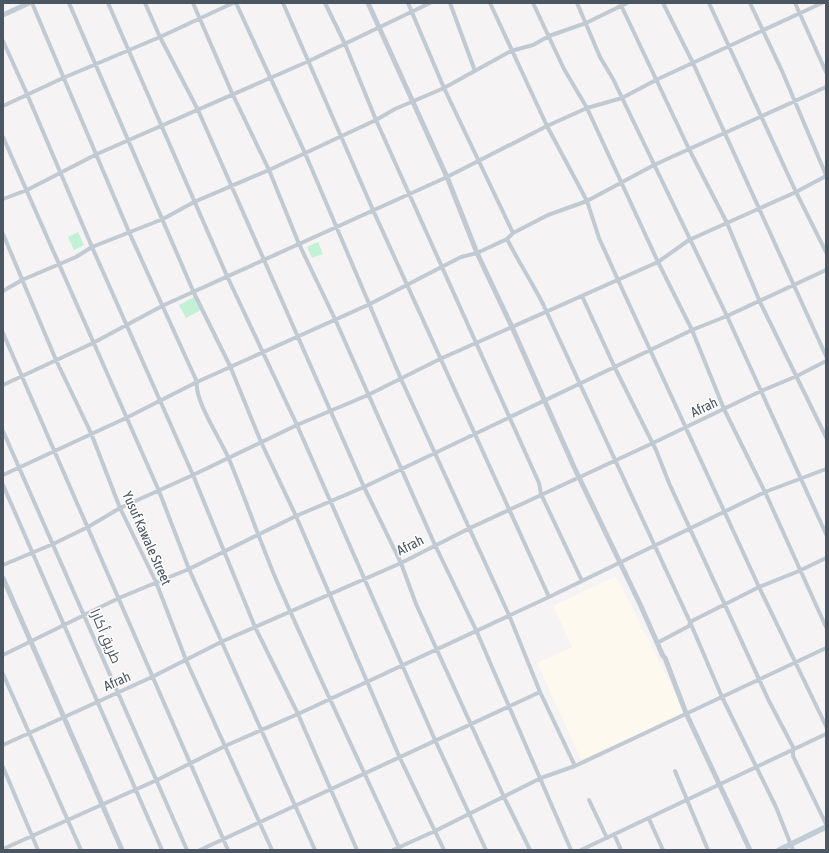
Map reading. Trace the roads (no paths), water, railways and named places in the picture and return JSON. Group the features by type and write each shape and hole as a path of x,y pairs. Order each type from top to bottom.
{"main road":[{"path":"779,850 792,847 826,826"}],"street":[{"path":"3,15 29,3"},
{"path":"32,3 62,78 97,154 129,232 197,382 196,388 200,400 228,458 257,535 331,698 363,773 399,849"},
{"path":"69,3 194,293 230,366 261,442 296,516 399,756 444,850"},
{"path":"108,3 227,276 297,425 435,740 471,814 486,850"},
{"path":"145,3 160,37 198,110 263,261 298,335 364,487 401,563 416,604 472,724 504,798 530,850"},
{"path":"193,3 232,93 268,170 299,244 335,319 435,545 476,630 571,850"},
{"path":"3,106 62,78 96,65 128,49 160,37 234,3 305,153 401,379 470,528 509,615 540,692 575,766"},
{"path":"283,3 373,210 474,435 549,597"},
{"path":"325,3 345,44 376,120 539,483 541,494 582,581"},
{"path":"368,3 447,177 476,253 512,327 579,477 665,658 686,713 750,850"},
{"path":"408,3 444,88 513,233"},
{"path":"3,199 27,190 97,154 129,141 161,124 198,110 232,93 309,61 430,3"},
{"path":"450,3 475,71"},
{"path":"490,3 547,126 587,200 599,238 618,280 759,587 797,662 826,726"},
{"path":"533,3 564,69 586,108 658,262 692,330 724,410 765,492 799,571 826,627"},
{"path":"577,3 600,57 622,98 689,240 728,316 826,534"},
{"path":"3,291 22,280 76,257 92,247 163,219 194,202 341,137 413,101 444,88 512,51 533,45 549,36 586,23 621,4 627,3"},
{"path":"663,3 693,63 826,356"},
{"path":"710,3 727,46 826,252"},
{"path":"3,565 53,544 88,527 120,508 297,425 368,395 440,359 658,262 689,240 796,192 826,175 764,31 750,3"},
{"path":"795,3 826,72"},
{"path":"3,385 92,343 162,306 194,293 227,276 447,177 547,126 586,108 622,98 727,46 764,31 822,3"},
{"path":"621,4 658,79 689,149 727,223 760,302 826,437"},
{"path":"3,41 193,475 255,627 298,714 357,850"},
{"path":"3,475 126,418 160,399 230,366 370,304 461,257 476,253 507,239 513,233 548,215 587,200 654,165 761,118 826,87"},
{"path":"3,137 92,343 159,491 189,569 315,850"},
{"name":"Yusuf Kawale Street","path":"3,234 56,360 91,433 120,508 156,582 186,660 272,850"},
{"path":"507,239 516,259 528,275 546,312 690,622 722,697 776,807 792,847"},
{"path":"3,655 119,598 189,569 224,550 296,516 364,487 545,402 692,330 760,302 826,270"},
{"path":"582,296 615,368 653,443 759,680 793,747 793,756 826,826"},
{"path":"3,334 228,850"},
{"name":"Afrah","path":"3,745 98,701 119,693 222,642 401,563 541,494 724,410 761,391 797,376 826,360"},
{"name":"طريق أكارا","path":"3,431 187,850"},
{"path":"3,849 68,818 157,780 225,746 298,714 549,597 765,492 826,469"},
{"path":"3,485 162,850"},
{"path":"657,643 689,626 690,622 759,587 799,571 826,558"},
{"path":"3,578 122,850"},
{"path":"393,850 399,849 504,798 541,778 575,766 826,648"},
{"path":"3,674 81,850"},
{"path":"200,850 399,756 472,724 508,705 540,692"},
{"path":"581,850 793,751 826,734"},
{"path":"3,767 38,850"},
{"path":"674,771 708,850"},
{"path":"589,800 607,838"},
{"path":"649,819 663,850"},
{"path":"614,834 621,850"}]}
